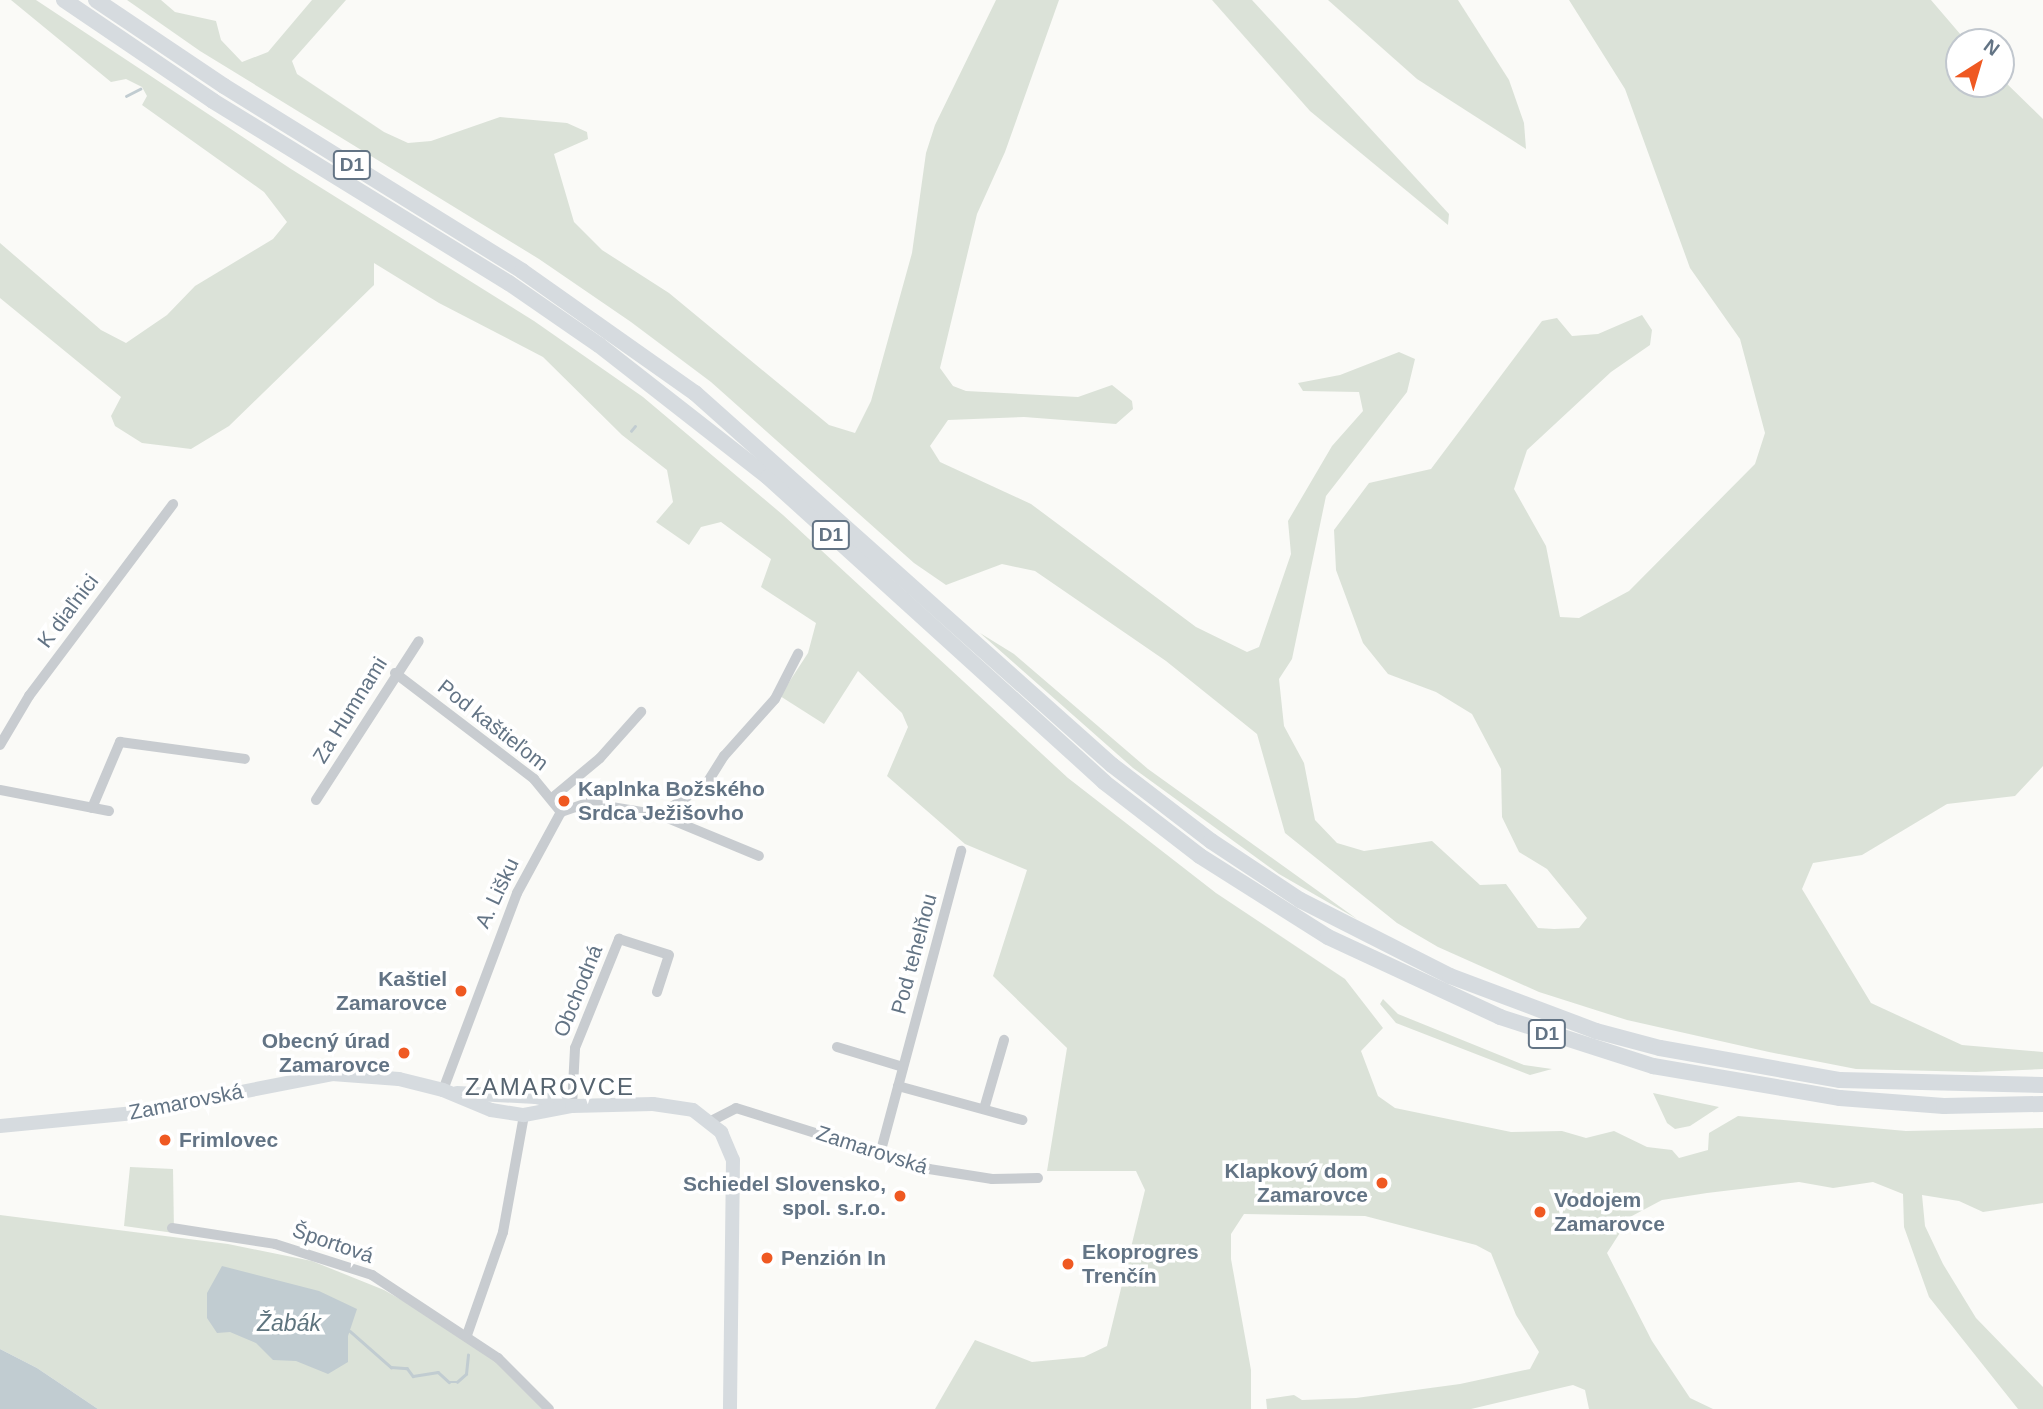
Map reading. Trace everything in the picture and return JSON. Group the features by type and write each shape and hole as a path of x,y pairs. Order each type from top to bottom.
{"highway":[{"name":"D1","path":"64,0 213,101 509,284 599,345 768,477 1104,782 1200,856 1328,937 1489,1012 1653,1066 1840,1098 1944,1106 2043,1104"},
{"name":"D1","path":"96,0 224,86 522,271 695,393 1112,765 1211,841 1300,900 1450,976 1583,1026 1660,1048 1840,1080 1913,1086 2043,1085"}],"main road":[{"name":"Zamarovská","path":"0,1126 134,1113 332,1074 362,1073 448,1091 536,1097 572,1106"},
{"name":"Zamarovská","path":"448,1091 491,1110 524,1115 572,1106 661,1104 693,1110 711,1121"},
{"path":"711,1121 729,1145 735,1178 730,1409"}],"street":[{"name":"K diaľnici","path":"0,745 29,696 173,503"},
{"name":"Za Humnami","path":"316,800 395,673 419,642"},
{"path":"660,815 706,783 724,756 775,699 798,654"},
{"name":"Pod kaštieľom","path":"395,673 552,798 561,812"},
{"path":"552,798 600,758 641,712"},
{"path":"92,808 120,742 245,760"},
{"path":"0,790 109,811"},
{"path":"561,812 587,803 660,815 759,856"},
{"name":"A. Lišku","path":"448,1091 516,893 561,812"},
{"name":"Pod tehelňou","path":"880,1154 961,851"},
{"name":"Obchodná","path":"572,1106 575,1048 619,939 669,955 657,992"},
{"path":"984,1109 1004,1040"},
{"path":"837,1047 903,1067"},
{"path":"898,1086 1022,1120"},
{"name":"Zamarovská","path":"711,1121 736,1108 880,1154 960,1175 1038,1178"},
{"path":"467,1335 503,1232 524,1115"},
{"name":"Športová","path":"172,1228 275,1244 364,1272 467,1335 498,1358 549,1409"}],"shaded area":[{"path":"11,0 36,0 291,169 534,321 643,397 783,515 1068,778 1216,893 1345,979 1383,1028 1361,1051 1378,1096 1395,1108 1511,1132 1562,1131 1586,1138 1614,1131 1647,1147 1672,1150 1679,1158 1708,1150 1709,1133 1738,1116 1906,1131 2043,1128 2043,1203 1983,1212 1959,1201 1922,1195 1925,1226 1943,1264 1976,1318 2043,1387 2043,1409 2018,1409 1929,1297 1904,1227 1903,1194 1873,1182 1833,1188 1799,1182 1662,1200 1630,1217 1607,1253 1652,1341 1690,1398 1713,1409 1589,1409 1585,1390 1573,1385 1471,1409 1267,1409 1266,1399 1294,1395 1302,1400 1356,1398 1460,1384 1530,1369 1539,1352 1516,1315 1491,1253 1476,1245 1365,1216 1244,1214 1231,1234 1231,1259 1251,1370 1251,1409 935,1409 975,1340 1032,1362 1084,1357 1107,1346 1145,1190 1136,1171 1047,1171 1067,1048 993,976 1027,870 965,844 887,776 908,727 902,713 858,671 824,724 780,696 808,653 816,623 761,587 771,559 721,522 701,527 689,545 656,522 673,502 667,470 622,435 543,357 439,303 374,263 374,285 229,426 191,449 142,443 115,426 111,416 121,397 0,298 0,243 101,330 126,343 167,315 195,286 273,239 287,222 264,192 142,105 147,96 142,87 126,79 111,82"},
{"path":"127,0 161,0 175,12 216,21 221,40 242,62 268,52 312,0 346,0 292,61 297,74 384,132 408,143 431,141 500,117 567,123 587,132 588,139 554,154 574,222 602,250 669,293 829,425 855,433 871,401 912,253 926,153 935,125 996,0 1059,0 1005,152 977,214 940,368 953,386 966,391 1078,397 1112,385 1132,401 1133,409 1116,424 1024,417 948,420 930,446 940,462 1031,504 1196,627 1247,652 1259,647 1291,554 1288,521 1332,446 1363,411 1359,392 1303,391 1298,383 1340,375 1399,352 1415,359 1407,392 1326,496 1292,659 1279,679 1284,726 1304,763 1315,820 1337,843 1364,851 1432,841 1480,885 1506,884 1538,928 1554,929 1579,928 1587,918 1547,869 1519,852 1502,817 1501,769 1472,714 1436,692 1388,674 1363,643 1336,570 1334,530 1369,483 1431,469 1542,321 1557,318 1572,336 1598,334 1642,315 1652,330 1650,345 1611,372 1527,450 1514,489 1546,546 1560,617 1579,618 1629,591 1755,464 1765,433 1740,339 1690,268 1625,89 1569,0 1931,0 1955,28 1945,28 1945,98 2015,98 2015,92 2043,119 2043,766 2015,796 1947,804 1862,855 1813,863 1802,889 1871,1003 1962,1045 2043,1052 2043,1069 1976,1072 1856,1069 1769,1052 1627,1020 1539,992 1438,947 1397,923 1285,833 1257,734 1166,661 1035,571 1002,564 946,585 914,563 711,382 631,322 539,259 200,51"},
{"path":"1212,0 1252,0 1449,214 1448,225 1310,111"},
{"path":"1328,0 1458,0 1509,80 1524,123 1526,149 1417,79"},
{"path":"980,633 1014,654 1148,769 1357,919 1279,874 1133,768"},
{"path":"1383,999 1398,1014 1524,1065 1552,1069 1530,1075 1396,1023 1380,1004"},
{"path":"1653,1093 1719,1107 1690,1126 1675,1129 1667,1123"},
{"name":"Frimlovec","path":"130,1167 173,1169 174,1233 124,1226"},
{"path":"0,1215 228,1244 312,1261 384,1290 489,1352 544,1409 98,1409 37,1368 0,1349"}],"water":[{"name":"Žabák","path":"222,1266 319,1291 357,1309 348,1336 348,1362 328,1374 296,1361 273,1360 256,1343 230,1332 217,1333 207,1318 207,1293"},
{"path":"0,1349 37,1368 98,1409 0,1409"}],"waterway":[{"path":"126,96 140,89"},
{"path":"631,431 635,426"},
{"path":"350,1331 391,1367 407,1368 413,1376 438,1372 449,1382 457,1382 466,1374 468,1355"}],"place":[{"name":"Kaplnka Božského Srdca Ježišovho","path":"564,801"},
{"name":"Kaštiel Zamarovce","path":"461,991"},
{"name":"Obecný úrad Zamarovce","path":"404,1053"},
{"name":"Frimlovec","path":"165,1140"},
{"name":"Klapkový dom Zamarovce","path":"1382,1183"},
{"name":"Schiedel Slovensko, spol. s.r.o.","path":"900,1196"},
{"name":"Vodojem Zamarovce","path":"1540,1212"},
{"name":"Penzión In","path":"767,1258"},
{"name":"Ekoprogres Trenčín","path":"1068,1264"}],"district":[{"name":"ZAMAROVCE","path":"550,1087"}]}
